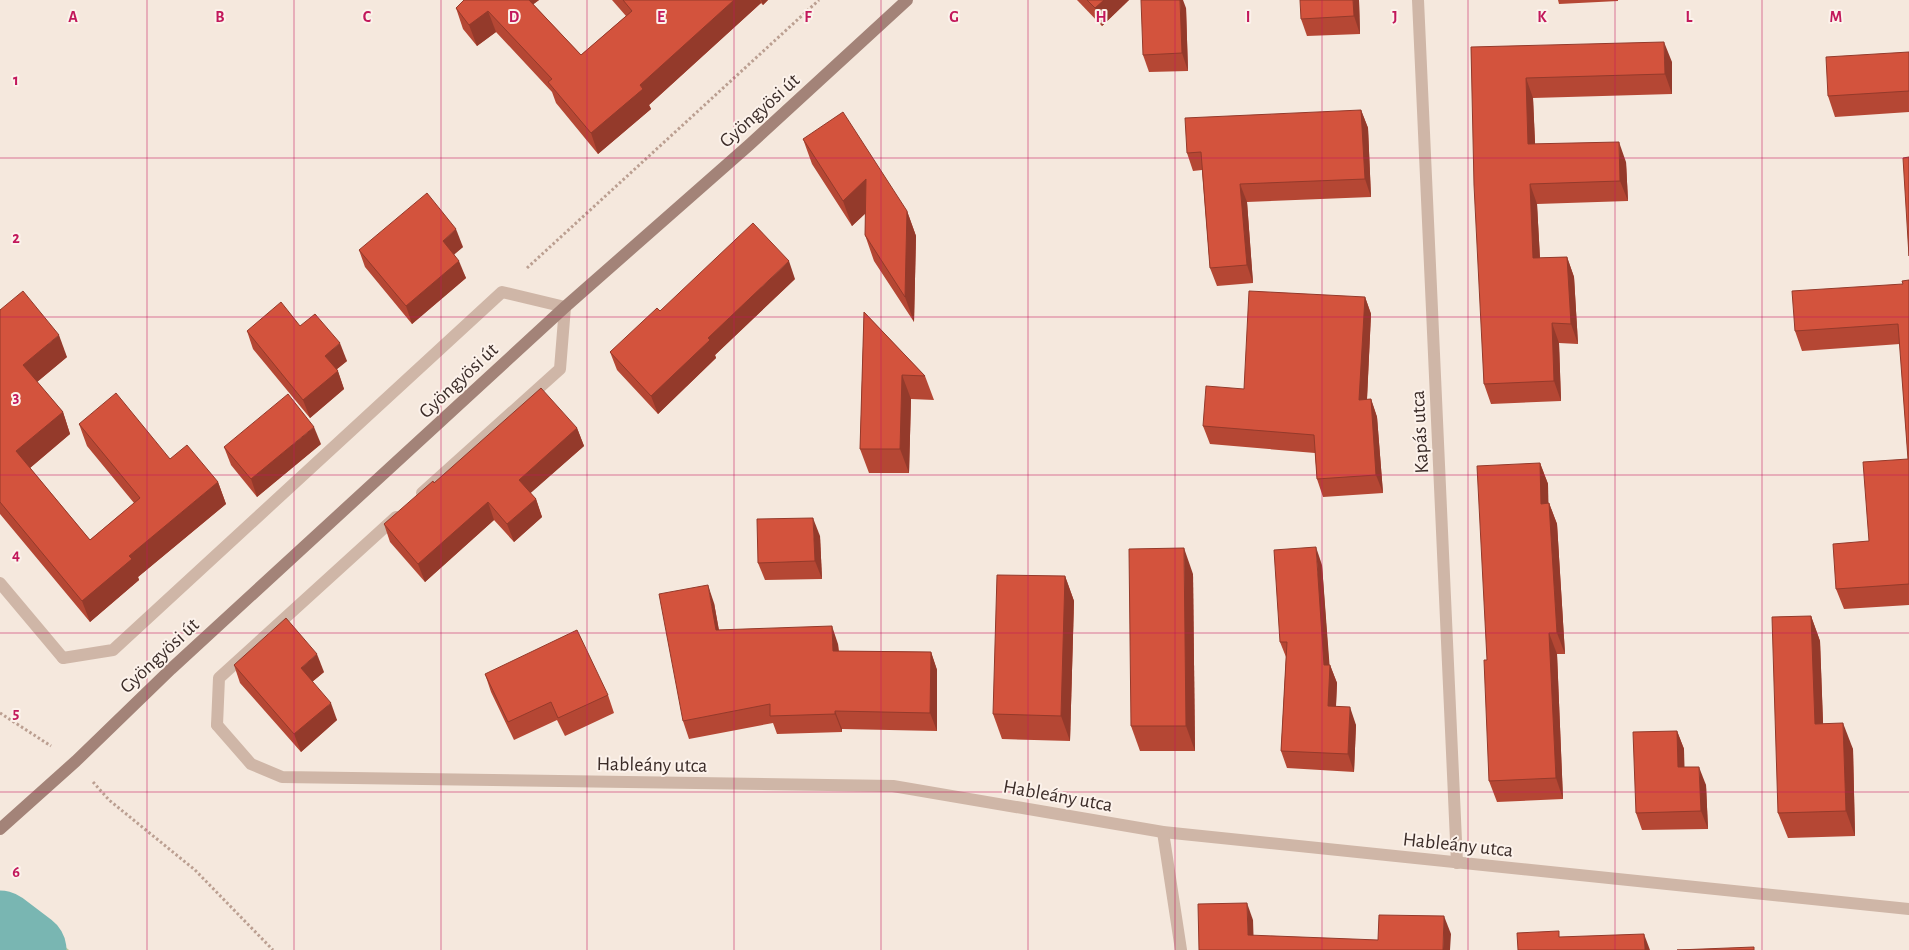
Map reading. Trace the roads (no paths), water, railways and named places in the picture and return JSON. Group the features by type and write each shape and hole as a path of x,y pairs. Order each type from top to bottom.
{"street":[{"name":"Gyöngyösi út","path":"0,830 76,761 171,669 565,307 748,146 907,0"},
{"name":"Kapás utca","path":"1418,0 1457,863"},
{"path":"0,583 63,658 113,650 502,292 565,307"},
{"name":"Hableány utca","path":"565,307 560,368 219,678 217,725 251,764 282,778 893,786 1163,832 1909,909"},
{"path":"1163,832 1181,950"}],"waterway":[{"path":"0,928 29,950"}]}
